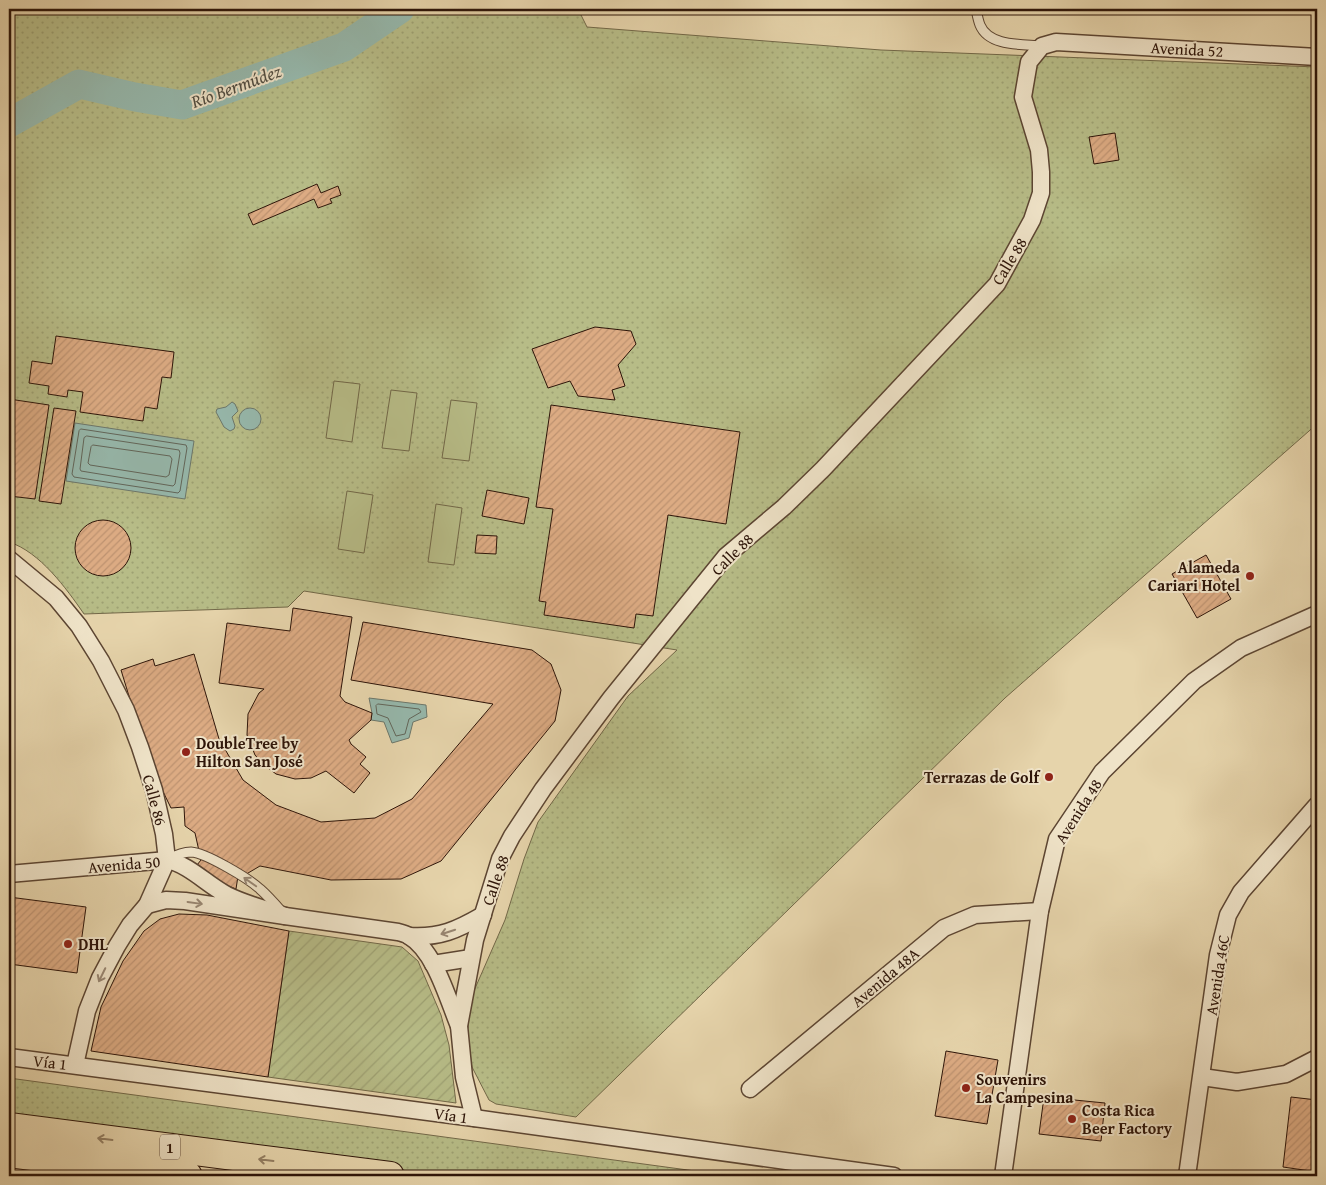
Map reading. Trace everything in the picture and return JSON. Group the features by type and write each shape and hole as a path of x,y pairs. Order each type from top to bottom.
{"highway":[{"name":"1","path":"9,1127 390,1176"},
{"name":"1","path":"9,1153 188,1176"}],"street":[{"name":"Avenida 52","path":"1049,44 1317,56"},
{"name":"Calle 88","path":"474,1118 464,1077 459,1026 471,958 500,859 512,836 543,789 612,698 726,556 784,507 824,469 997,284 1032,220 1041,193 1039,150 1023,97 1029,62 1049,44"},
{"name":"Calle 86","path":"9,560 56,598 79,626 101,660 126,710 140,747 154,790 167,860"},
{"name":"Avenida 48","path":"1003,1176 1040,910 1057,839 1102,772 1194,681 1241,648 1317,614"},
{"name":"Avenida 46C","path":"1187,1176 1218,955 1228,915 1241,892 1317,805"},
{"name":"Avenida 50","path":"9,874 167,860 192,871 227,895 285,916"},
{"path":"75,1065 87,1011 100,978 116,946 147,905 167,860"},
{"name":"Avenida 50","path":"147,905 166,900 185,901 398,932 409,936 438,936 456,930 483,915"},
{"name":"Avenida 48A","path":"750,1089 944,928 975,915 1040,910"},
{"path":"409,936 422,947 433,964 459,1026"},
{"path":"433,964 471,958"},
{"name":"Vía 1","path":"9,1057 474,1118 894,1176"},
{"path":"1202,1077 1237,1082 1247,1081 1286,1074 1317,1058"}],"lane":[{"path":"976,9 980,26 987,34 998,41 1049,44"},
{"path":"167,860 179,853 193,852 208,857 250,881 285,916"}],"green space":[{"path":"9,9 578,9 587,27 881,50 1317,67 1317,424 1005,698 576,1117 496,1104 489,1100 472,1067 466,1026 473,993 505,920 538,822 628,696 677,650 304,591 288,607 84,614 61,582 42,562 9,542"},
{"path":"334,381 360,384 352,442 326,438"},
{"path":"391,390 417,393 409,451 382,448"},
{"path":"451,400 477,403 469,461 442,458"},
{"path":"347,491 373,495 364,553 338,549"},
{"path":"436,504 462,508 454,565 428,562"},
{"path":"289,931 402,947 418,961 441,1015 449,1045 456,1103 268,1077"},
{"path":"9,1078 732,1176 445,1176 9,1116"}],"water":[{"path":"232,402 238,411 232,417 235,426 230,431 224,427 216,412 217,409 226,407"},
{"path":"250,408 258,411 261,419 258,427 250,430 242,427 239,419 242,411"},
{"path":"75,423 194,441 185,499 66,481"},
{"path":"369,698 426,705 427,717 413,722 409,738 392,743 384,722 371,720 372,713"}],"building":[{"path":"1115,133 1119,160 1094,164 1089,137"},
{"path":"317,184 321,193 338,186 341,195 330,199 332,203 318,208 314,199 253,225 248,214"},
{"path":"595,327 631,331 636,344 618,365 625,386 612,390 615,400 578,396 570,381 548,388 532,349"},
{"path":"56,336 174,352 171,378 162,377 157,409 145,407 143,421 80,412 83,392 68,390 67,397 48,394 49,386 29,383 32,361 52,364"},
{"path":"9,399 49,405 35,499 9,496"},
{"path":"551,405 740,432 726,524 668,515 653,616 636,614 634,628 544,615 546,602 539,601 553,509 536,507"},
{"path":"54,408 76,411 61,504 39,501"},
{"path":"487,490 529,498 524,524 482,516"},
{"path":"103,520 118,525 126,533 131,548 126,563 118,571 103,576 88,571 80,563 75,548 80,533 88,525"},
{"path":"477,535 497,536 496,554 475,553"},
{"path":"1206,555 1231,599 1197,618 1172,574"},
{"name":"DoubleTree by Hilton San José","path":"293,608 352,617 340,696 345,702 372,713 371,720 349,740 366,757 360,764 370,773 354,793 326,771 311,778 295,779 276,774 262,763 255,755 247,735 248,714 259,693 264,689 219,683 227,623 290,631"},
{"name":"DoubleTree by Hilton San José","path":"363,622 532,650 551,664 561,690 555,721 441,861 401,879 331,880 260,866 243,876 238,876 236,889 213,880 197,865 201,860 195,833 185,826 184,807 171,808 150,765 121,670 153,659 155,666 194,654 219,739 243,780 276,805 321,822 375,818 412,799 493,704 351,680"},
{"path":"9,897 86,907 77,973 9,964"},
{"path":"179,914 207,915 289,931 268,1077 91,1051 101,1007 123,961 144,931 160,919"},
{"name":"Souvenirs La Campesina","path":"946,1051 998,1060 987,1124 935,1116"},
{"name":"Costa Rica Beer Factory","path":"1044,1097 1105,1103 1101,1141 1039,1134"},
{"path":"1291,1097 1317,1100 1317,1172 1283,1167"}],"waterway":[{"name":"Río Bermúdez","path":"9,123 79,84 135,97 182,105 344,47 400,9"}],"place":[{"name":"Alameda Cariari Hotel","path":"1250,576"},
{"name":"DoubleTree by Hilton San José","path":"186,752"},
{"name":"Terrazas de Golf","path":"1049,777"},
{"name":"DHL","path":"68,944"},
{"name":"Souvenirs La Campesina","path":"966,1088"},
{"name":"Costa Rica Beer Factory","path":"1072,1119"}]}
